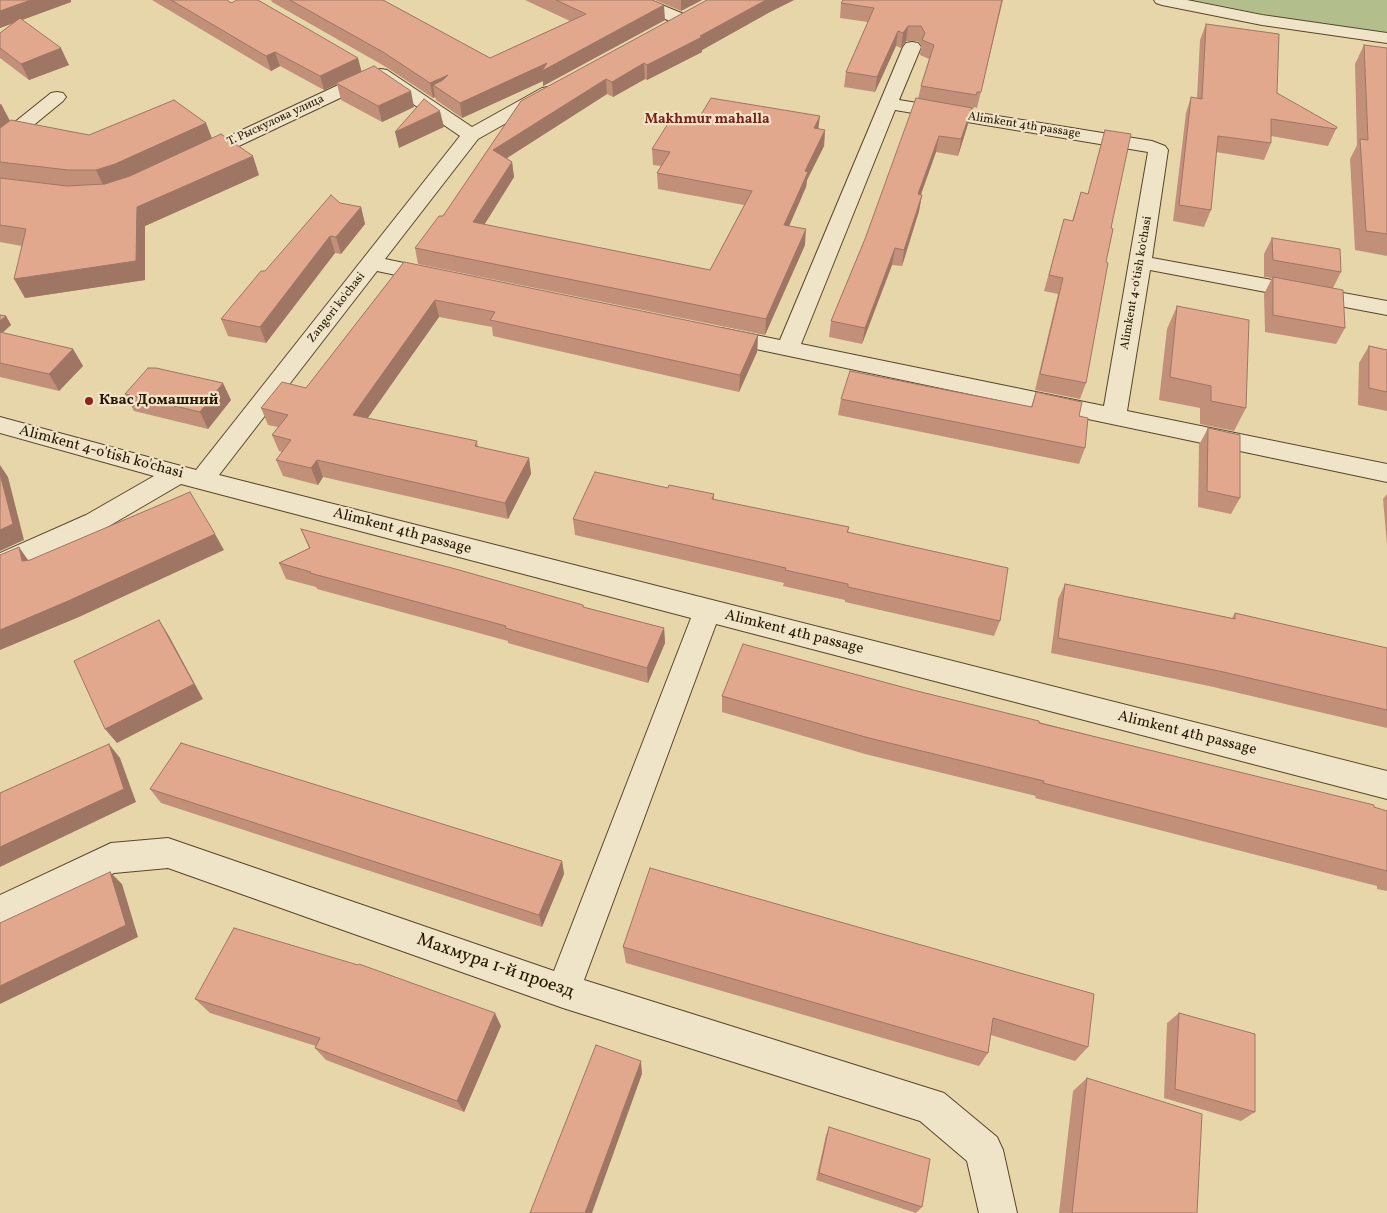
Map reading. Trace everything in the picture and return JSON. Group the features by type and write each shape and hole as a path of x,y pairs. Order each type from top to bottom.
{"street":[{"path":"636,0 688,15 663,29"},
{"path":"1162,0 1262,20 1387,38"},
{"path":"788,349 912,47"},
{"path":"362,63 471,135 567,82"},
{"name":"Т. Рыскулова улица","path":"184,164 379,73"},
{"path":"0,143 57,97"},
{"name":"Alimkent 4th passage","path":"889,104 1152,147 1158,150"},
{"name":"Zangori ko'chasi","path":"190,477 372,264 471,135"},
{"name":"Alimkent 4-o'tish ko'chasi","path":"1114,416 1141,262 1158,150"},
{"path":"1141,262 1387,308"},
{"path":"372,264 459,281"},
{"path":"701,331 1387,472"},
{"name":"Alimkent 4-o'tish ko'chasi","path":"0,425 190,477"},
{"path":"0,564 190,477"},
{"name":"Alimkent 4th passage","path":"190,477 1387,785"},
{"path":"563,991 707,611"},
{"name":"Махмура 1-й проезд","path":"0,912 111,858 168,853 563,991 931,1106 984,1150 998,1213"}],"green space":[{"path":"1191,0 1387,0 1387,34 1303,22"}],"building":[{"path":"0,0 31,0 0,11"},
{"path":"171,0 227,0 231,3 237,0 258,0 358,58 320,76 275,52 266,56"},
{"path":"290,0 383,0 490,58 586,14 556,0 652,0 664,5 542,71 547,63 460,103 433,85 448,75 430,83 383,52"},
{"path":"707,0 766,0 700,36 702,37 647,65 644,63 612,82 606,79 493,150 512,162 473,222 710,270 752,191 657,173 670,152 652,149 674,114 699,118 711,98 820,116 814,128 825,130 805,171 808,172 784,225 806,229 766,319 415,248 439,216 443,216 521,101"},
{"path":"843,0 1002,0 981,92 977,92 976,95 921,86 934,45 922,40 925,33 921,26 908,26 903,33 898,31 877,77 846,72 874,8 841,3"},
{"path":"20,18 61,48 21,64 0,48 0,33"},
{"path":"1206,24 1279,34 1277,93 1337,127 1336,129 1271,119 1271,143 1218,136 1211,210 1179,205 1191,97 1202,99"},
{"path":"1364,45 1387,48 1387,234 1366,231 1360,139 1368,140"},
{"path":"374,66 411,91 378,106 336,83"},
{"path":"916,98 972,108 961,139 939,136 918,194 922,195 904,250 895,248 865,328 831,321 865,239"},
{"path":"424,99 440,111 395,132"},
{"path":"174,100 206,123 115,164 96,170 68,170 0,162 0,128 11,120 89,135"},
{"path":"1105,130 1131,134 1111,228 1113,229 1106,262 1108,263 1086,383 1040,374 1063,278 1049,275 1064,219 1073,221 1081,192 1088,194"},
{"path":"221,134 253,156 137,207 136,261 14,279 26,229 0,225 0,178 67,186 105,184 130,176"},
{"path":"331,195 340,203 361,207 336,237 330,236 260,327 221,319 261,271 265,271"},
{"path":"1272,238 1340,249 1341,272 1273,260"},
{"path":"404,262 758,335 740,375 490,320 495,312 435,300 353,415 477,441 475,446 529,458 505,503 317,460 311,468 276,460 291,440 272,435 288,415 261,408 282,382 306,388"},
{"path":"1273,277 1343,290 1345,328 1273,315"},
{"path":"1177,306 1249,320 1246,408 1211,401 1211,386 1170,377"},
{"path":"0,315 6,316 0,321"},
{"path":"0,332 73,349 49,374 0,363"},
{"path":"1369,346 1387,350 1387,392 1369,388"},
{"path":"148,368 156,368 223,383 200,412 125,394"},
{"path":"850,371 1032,407 1036,392 1082,402 1079,416 1088,418 1085,448 841,399"},
{"path":"1208,428 1240,435 1240,498 1207,491"},
{"path":"595,472 668,488 669,485 714,494 712,499 849,527 847,532 1008,568 1000,621 848,587 848,584 785,570 786,568 573,519"},
{"path":"0,474 13,524 0,530"},
{"path":"190,492 215,534 0,630 0,555 19,547 22,561 30,560"},
{"path":"301,529 452,568 583,605 583,607 664,628 647,668 505,628 506,626 279,563 310,548"},
{"path":"1065,584 1235,619 1235,613 1387,648 1387,710 1219,671 1058,638"},
{"path":"159,620 194,684 105,729 74,661"},
{"path":"743,644 917,691 1039,721 1039,723 1374,805 1374,807 1387,811 1387,871 1043,783 1044,781 869,738 722,696"},
{"path":"181,743 562,861 539,915 150,789"},
{"path":"109,744 124,789 0,847 0,793"},
{"path":"650,868 1094,994 1088,1047 993,1018 988,1053 623,947"},
{"path":"110,872 126,925 0,986 0,923"},
{"path":"234,928 359,964 495,1013 457,1101 315,1048 320,1038 195,999"},
{"path":"1179,1013 1255,1034 1255,1112 1175,1089"},
{"path":"596,1045 641,1061 585,1213 530,1213"},
{"path":"1087,1078 1202,1114 1197,1213 1072,1213"},
{"path":"829,1127 930,1159 922,1207 819,1173"}],"place":[{"name":"Квас Домашний","path":"89,401"}],"district":[{"name":"Makhmur mahalla","path":"707,120"}]}
